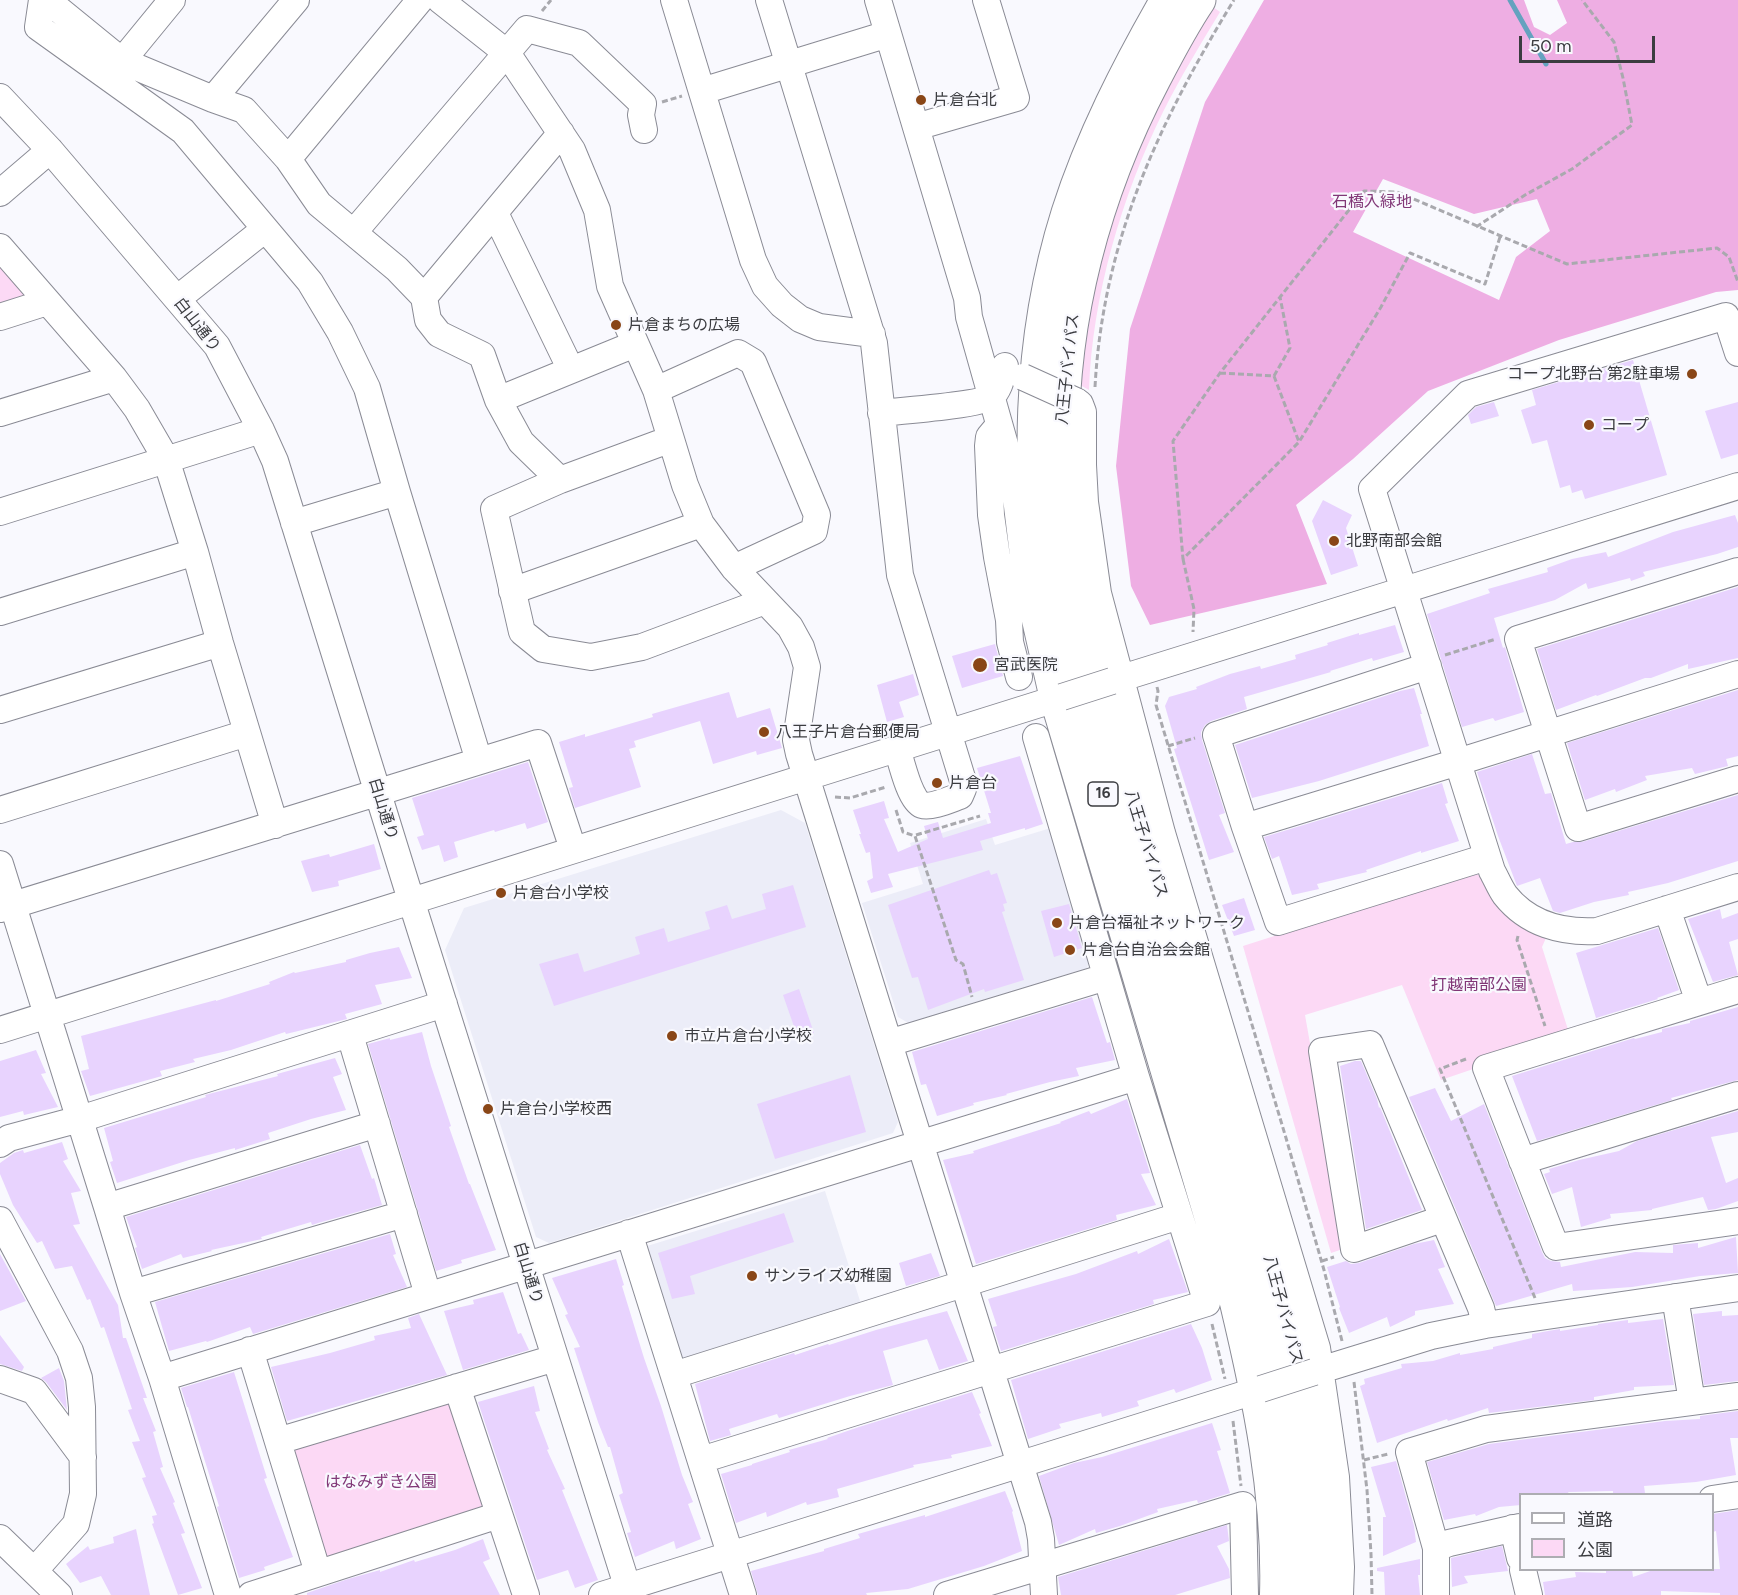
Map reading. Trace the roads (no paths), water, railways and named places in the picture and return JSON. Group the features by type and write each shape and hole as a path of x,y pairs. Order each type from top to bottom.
{"highway":[{"name":"八王子バイパス","path":"1167,0 1118,90 1097,135 1068,215 1053,272 1038,362 1035,474 1038,514 1051,607 1065,662 1267,1352 1286,1452 1292,1525 1294,1595"},
{"name":"八王子バイパス","path":"1199,0 1168,53 1122,144 1094,224 1080,278 1065,367 1062,414 1064,502 1078,602 1091,656 1277,1280 1294,1346 1307,1415 1316,1486 1320,1595"}],"street":[{"path":"42,0 38,27 183,131 310,282 340,332 367,388 479,761"},
{"path":"47,0 122,61 244,110 288,159 319,204 397,269 424,297 428,320 439,334 482,355 498,400 522,442 560,480"},
{"path":"122,61 172,0"},
{"path":"213,99 296,0"},
{"path":"288,159 420,0"},
{"path":"441,0 507,53 572,150 597,210 610,286 656,390 684,485 701,524 734,568 790,627 801,647 807,667 796,740 1038,1522 1044,1595"},
{"path":"674,0 753,260 765,286 782,305 800,319 819,327 872,334"},
{"path":"769,0 872,334 900,575 963,782 960,796 929,806 921,805 914,798 897,748"},
{"path":"878,0 967,298 969,317 1013,473 1023,555 1033,611 1098,853 1257,1390 1270,1504 1273,1595"},
{"path":"916,127 1016,98 986,0"},
{"path":"354,232 527,29 579,43 648,104 641,115 644,130"},
{"path":"702,91 888,34"},
{"name":"白山通り","path":"0,97 50,150 217,346 275,461 628,1591"},
{"path":"424,297 561,133"},
{"path":"0,194 50,150"},
{"path":"495,213 571,370"},
{"path":"177,299 265,229"},
{"path":"0,247 114,378 137,409 166,459 275,825"},
{"path":"967,298 1014,371 1085,396 1080,404 1083,412 1085,502 1098,593 1117,680 1317,1348 1318,1371 1336,1477 1341,1568 1340,1595"},
{"path":"0,317 47,302"},
{"path":"1738,353 1726,316 1468,394 1372,489 1487,857 1505,895 1526,915 1548,926 1576,932 1597,931 1738,887"},
{"path":"498,400 635,344"},
{"path":"656,390 738,353 753,362 817,515 814,531 734,568"},
{"path":"881,413 976,402 991,398 1014,371"},
{"path":"0,413 114,378"},
{"path":"999,425 989,437 988,446 991,515 1009,620 1010,642 1019,677"},
{"path":"0,512 261,430"},
{"path":"671,439 560,480 494,509 522,632 543,649 591,657 642,647 765,601"},
{"path":"0,1030 1738,486"},
{"path":"294,523 397,492"},
{"path":"512,591 701,524"},
{"path":"0,612 195,552"},
{"path":"997,558 1023,555"},
{"path":"1738,571 1518,639 1578,828 1738,779"},
{"path":"0,710 220,643"},
{"path":"1427,663 1216,735 1278,922 1487,857"},
{"path":"1245,827 1738,674"},
{"path":"0,810 247,734"},
{"path":"701,1460 1207,1303 1136,1077 1036,737"},
{"path":"6,907 538,743 573,849"},
{"path":"1072,860 1098,853"},
{"path":"0,864 6,907 48,1015 228,1595"},
{"path":"1667,909 1699,1002"},
{"path":"889,1043 1106,977"},
{"path":"1738,990 1486,1068 1556,1247 1738,1221"},
{"path":"0,1144 9,1138 80,1119 444,1004"},
{"path":"350,1035 428,1295"},
{"path":"1442,1219 1354,1249 1322,1051 1370,1044 1480,1308 1485,1325"},
{"path":"162,1378 1136,1077"},
{"path":"1522,1161 1738,1095"},
{"path":"107,1207 377,1124"},
{"path":"133,1293 404,1214"},
{"path":"674,1375 1179,1216"},
{"path":"0,1220 70,1351 79,1378 82,1407 83,1494 76,1524 35,1570"},
{"path":"629,1233 743,1595"},
{"path":"602,1595 628,1591 730,1555 1431,1336 1485,1325 1738,1288"},
{"path":"1675,1297 1692,1402"},
{"path":"250,1350 318,1573"},
{"path":"278,1441 555,1358"},
{"path":"0,1379 34,1391 83,1457"},
{"path":"457,1387 526,1595"},
{"path":"1436,1595 1436,1548 1409,1452 1486,1429 1738,1396"},
{"path":"1714,1499 1738,1495"},
{"path":"947,1595 1243,1505 1244,1595"},
{"path":"251,1595 499,1515"},
{"path":"1436,1548 1517,1528 1519,1543"},
{"path":"0,1538 59,1595"},
{"path":"1523,1571 1529,1595"}],"waterway":[{"path":"1510,0 1546,64"}],"place":[{"name":"片倉台北","path":"921,100"},
{"name":"片倉まちの広場","path":"616,325"},
{"name":"コープ北野台 第2駐車場","path":"1692,374"},
{"name":"コープ","path":"1589,425"},
{"name":"北野南部会館","path":"1334,541"},
{"name":"宮武医院","path":"980,665"},
{"name":"八王子片倉台郵便局","path":"764,732"},
{"name":"片倉台","path":"937,783"},
{"name":"片倉台小学校","path":"501,893"},
{"name":"片倉台福祉ネットワーク","path":"1057,923"},
{"name":"片倉台自治会会館","path":"1070,950"},
{"name":"市立片倉台小学校","path":"672,1036"},
{"name":"片倉台小学校西","path":"488,1109"},
{"name":"サンライズ幼稚園","path":"752,1276"}],"park label":[{"name":"石橋入緑地","path":"1372,202"},
{"name":"打越南部公園","path":"1479,985"},
{"name":"はなみずき公園","path":"381,1482"}]}
